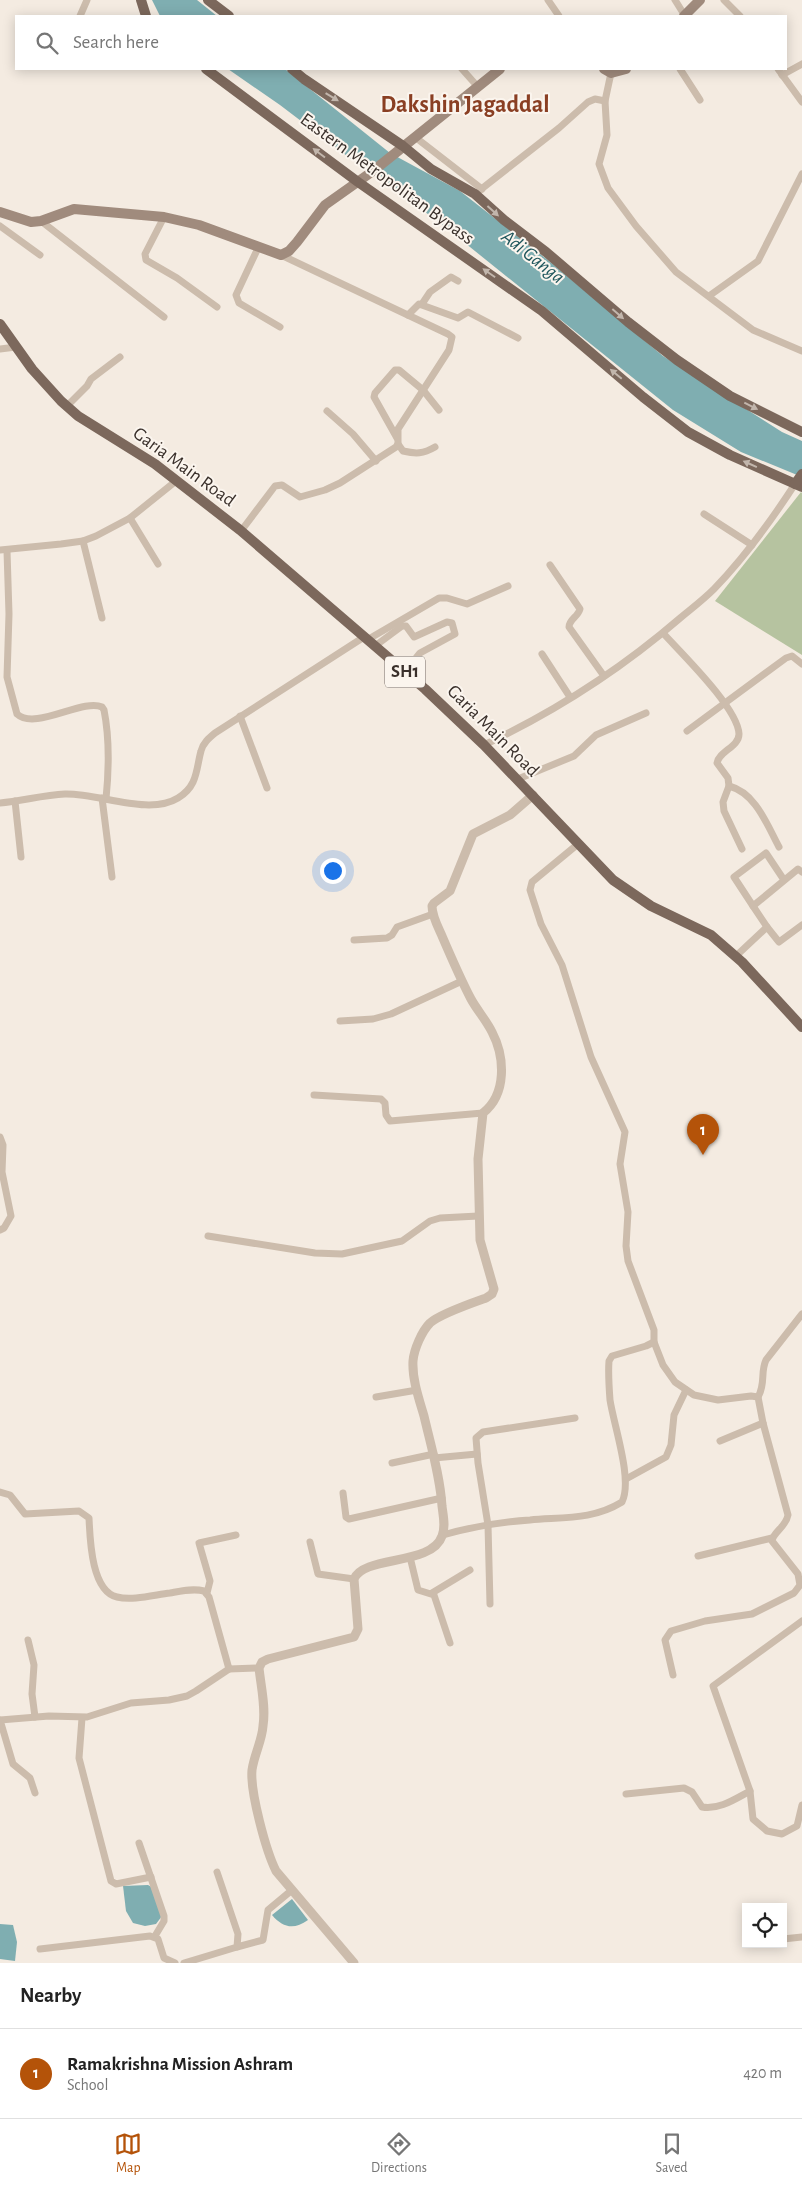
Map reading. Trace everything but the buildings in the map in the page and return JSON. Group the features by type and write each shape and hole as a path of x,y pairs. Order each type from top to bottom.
{"main road":[{"path":"140,0 146,15"},
{"path":"208,0 228,15"},
{"path":"686,15 700,0"},
{"name":"Eastern Metropolitan Bypass","path":"207,70 358,182 542,311 643,397 688,432 730,455 798,485"},
{"name":"Eastern Metropolitan Bypass","path":"293,70 403,146 431,169 478,191 504,220 546,252 628,322 677,360 730,396 802,432"},
{"path":"0,212 25,221 41,221 74,209 164,217 199,225 281,255 289,251 297,242 325,205 373,171 499,70"},
{"name":"Garia Main Road","path":"0,324 44,385 67,406 102,432 145,456 241,531 405,672 484,744 613,880 652,906 712,935 736,956 802,1027"},
{"path":"798,485 802,474"}],"street":[{"path":"81,15 87,0"},
{"path":"548,0 558,15"},
{"path":"675,0 684,15"},
{"path":"724,0 739,15"},
{"path":"787,69 802,64"},
{"path":"463,70 478,87"},
{"path":"681,70 700,100"},
{"path":"607,71 605,101 607,134 600,164 608,188 676,272 753,330 802,352"},
{"path":"780,72 802,102"},
{"path":"415,137 478,191 559,128 588,102 595,100 605,101"},
{"path":"710,296 758,261 802,174"},
{"path":"164,217 145,254 146,260 177,278 217,307"},
{"path":"41,221 164,317"},
{"path":"0,226 40,255"},
{"path":"258,248 236,295 237,300 239,303 280,326"},
{"path":"281,255 452,337 449,350 398,429 398,442"},
{"path":"422,304 430,292 451,277 458,281"},
{"path":"408,315 417,305 422,304 458,318 468,312 518,338"},
{"path":"0,349 16,347"},
{"path":"67,406 87,386 91,379 120,357"},
{"path":"435,446 424,453 403,451 374,397 375,393 395,370 399,370 423,390 439,410"},
{"path":"327,411 353,434 376,460"},
{"path":"241,531 274,486 282,484 296,495 305,496 332,487 376,460 398,442"},
{"path":"112,877 104,799 108,774 108,739 104,710 102,707 91,705 56,715 20,718 17,714 7,677 9,614 4,550 83,541 130,518 176,481"},
{"path":"484,744 509,733 641,652 715,589 767,527 798,485"},
{"path":"704,514 752,545"},
{"path":"130,518 158,564"},
{"path":"83,541 102,618"},
{"path":"550,565 580,609 579,614 570,621 569,627 604,676"},
{"path":"0,803 66,794 145,806 161,804 179,798 189,788 198,771 201,749 206,742 215,733 240,716 439,598 447,598 467,604 508,586"},
{"path":"369,641 402,626 406,626 414,637 446,622 452,623 455,634 420,653 405,672"},
{"path":"663,633 726,702 739,733 737,741 718,758 717,763 728,778 729,786 724,802 724,811 742,849"},
{"path":"542,654 570,697"},
{"path":"687,731 786,658 792,656 802,664"},
{"path":"0,668 7,677"},
{"path":"518,779 574,756 596,735 646,713"},
{"path":"240,716 267,788"},
{"path":"729,786 738,789 753,801 779,847"},
{"path":"314,1095 381,1099 385,1103 386,1115 390,1121 483,1114 490,1108 497,1097 501,1084 499,1054 492,1033 462,981 432,906 450,892 473,834 510,816 533,795"},
{"path":"15,801 21,857"},
{"path":"578,844 532,882 530,890 541,924 569,982 596,1073 612,1101 625,1132 620,1164 628,1212 626,1246 628,1261 654,1330 654,1342 667,1372 694,1395 718,1400 751,1396 758,1397"},
{"path":"784,880 766,853 734,875 778,942 802,925"},
{"path":"753,906 798,869 802,872"},
{"path":"354,940 388,938 397,927 434,914"},
{"path":"736,956 767,927"},
{"path":"340,1021 373,1019 391,1014 462,981"},
{"path":"354,1963 276,1871 269,1858 252,1771 264,1717 259,1668 262,1662 268,1659 354,1637 358,1629 354,1579 357,1573 363,1568 410,1558 434,1547 443,1535 442,1498 434,1456 417,1390 414,1354 430,1323 486,1298 492,1294 494,1289 480,1240 478,1216 478,1160 483,1114"},
{"path":"0,1137 3,1145 2,1172 11,1216 4,1228 0,1230"},
{"path":"208,1236 315,1253 342,1254 402,1242 430,1221 440,1218 478,1216"},
{"path":"698,1556 772,1538 784,1525 788,1515 763,1423 758,1397 763,1386 763,1366 766,1360 802,1314"},
{"path":"443,1535 488,1525 595,1515 622,1502 626,1494 626,1479 610,1399 610,1361 612,1356 654,1342"},
{"path":"376,1397 417,1390"},
{"path":"626,1479 666,1458 670,1445 674,1415 686,1390"},
{"path":"490,1604 488,1525 476,1438 483,1432 575,1418"},
{"path":"720,1441 763,1423"},
{"path":"392,1463 434,1456 477,1454"},
{"path":"0,1492 10,1496 25,1514 79,1511 85,1513 88,1518 94,1567 106,1591 116,1597 125,1598 198,1589 207,1593"},
{"path":"342,1493 345,1515 349,1519 442,1498"},
{"path":"229,1669 207,1593 210,1580 200,1543 236,1534"},
{"path":"673,1675 665,1640 671,1631 705,1621 752,1614 800,1593 798,1574 774,1545 772,1538"},
{"path":"310,1542 318,1574 354,1579"},
{"path":"410,1558 418,1590 422,1593 432,1593 470,1570"},
{"path":"432,1593 450,1643"},
{"path":"802,1621 713,1686 750,1792 753,1819 767,1831 782,1834 797,1826 802,1805"},
{"path":"28,1640 34,1666 32,1702 35,1717"},
{"path":"35,1793 30,1778 13,1764 0,1720 35,1717 82,1718 131,1703 163,1701 187,1696 229,1669 259,1668"},
{"path":"82,1718 79,1758 111,1881 116,1884 151,1877"},
{"path":"626,1794 684,1788 692,1792 702,1807 709,1808 726,1803 750,1792"},
{"path":"139,1843 164,1916 164,1922 155,1936"},
{"path":"217,1872 238,1934 236,1947"},
{"path":"184,1963 263,1940 268,1910 292,1890"},
{"path":"40,1949 155,1936"},
{"path":"155,1936 164,1958 174,1963"},
{"path":"787,1939 802,1937"}],"green space":[{"path":"802,493 802,655 715,601"}],"water":[{"path":"152,0 197,0 216,15 160,15"},
{"name":"Adi Ganga","path":"229,70 286,70 390,153 460,191 549,261 663,356 782,432 802,441 802,477 741,452 673,410 384,180 370,164 351,159 280,105"},
{"path":"148,1885 155,1889 162,1916 156,1924 145,1926 133,1923 126,1911 123,1886"},
{"path":"292,1899 308,1920 298,1925 289,1926 280,1923 272,1915"},
{"path":"0,1924 13,1925 17,1942 15,1961 0,1959"}],"place":[{"name":"Ramakrishna Mission Ashram","path":"703,1155"}],"district":[{"name":"Dakshin Jagaddal","path":"465,105"}]}
